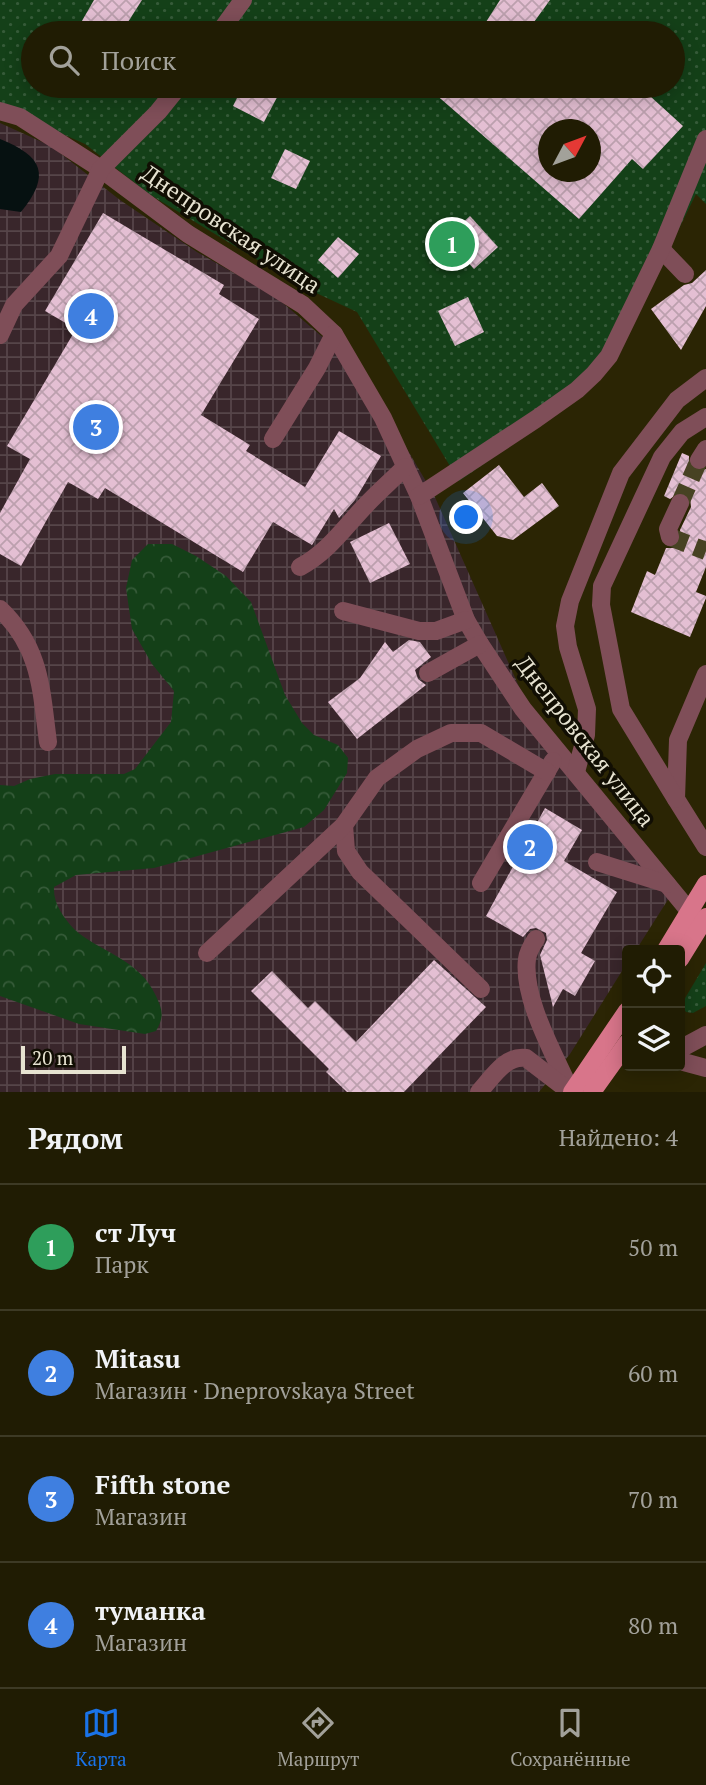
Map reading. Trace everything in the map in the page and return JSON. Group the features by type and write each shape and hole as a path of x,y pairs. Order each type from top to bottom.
{"main road":[{"path":"685,949 700,917 706,884"},
{"path":"671,945 700,917"},
{"path":"571,1092 622,1019"},
{"path":"595,1090 622,1050"}],"lane":[{"path":"228,21 243,0"},
{"path":"0,335 14,305 59,256 102,169 169,98"},
{"name":"Днепровская улица","path":"0,111 20,117 102,169 188,234 303,304 334,334 367,388 419,496 466,620 480,644 523,709 667,884 700,917"},
{"path":"419,496 577,390 609,356 661,249 706,139"},
{"path":"661,249 685,274"},
{"path":"273,439 317,368 334,334"},
{"path":"576,772 586,735 586,709 565,626 570,601 621,473 677,400 706,378"},
{"path":"706,417 682,432 662,457 603,586 601,605 621,709 706,847"},
{"path":"300,566 317,558 328,548 405,467"},
{"path":"670,537 668,529 680,503"},
{"path":"0,609 20,631 38,669 48,742"},
{"path":"343,611 419,631 436,631 466,620"},
{"path":"428,673 480,644"},
{"path":"676,799 678,740 706,674"},
{"path":"207,953 344,825 377,778 416,749 451,733 481,733 547,772"},
{"path":"481,883 558,752"},
{"path":"344,825 346,851 360,872 481,989"},
{"path":"597,862 667,884"},
{"path":"536,939 528,953 528,980 535,1008 571,1092"},
{"path":"685,1046 706,1035"},
{"path":"479,1092 508,1061 519,1057 526,1058 571,1092"},
{"path":"685,1062 706,1068"}],"shaded area":[{"path":"0,123 51,146 120,200 197,252 276,297 326,340 370,386 434,495 525,700 676,887 639,945 622,945 622,971 570,1054 539,1092 0,1092"},
{"path":"0,139 26,152 38,168 36,187 21,212 0,209"}],"green space":[{"path":"0,0 706,0 706,204 696,194 615,359 584,395 459,481 357,312 299,285 149,194 85,144 0,106"},
{"path":"148,544 172,544 196,556 226,576 251,602 285,695 302,723 314,735 338,745 348,758 347,773 324,810 304,827 154,868 76,875 54,887 55,899 74,929 130,965 149,983 162,1014 156,1031 145,1034 79,1024 0,996 0,785 14,786 30,779 55,774 124,774 135,769 171,722 174,691 152,664 132,629 126,588 132,560"},
{"path":"706,963 706,1006 693,1013 686,1012 685,998"}],"building":[{"path":"94,0 142,0 129,21 82,21"},
{"path":"500,0 550,0 535,21 487,21"},
{"path":"237,98 277,98 264,122 233,106"},
{"path":"440,98 652,98 683,126 643,169 632,159 579,219"},
{"path":"285,149 310,161 296,189 271,178"},
{"path":"103,213 224,285 219,294 259,319 201,415 250,445 246,451 305,487 339,431 381,456 355,500 339,518 334,509 312,545 273,522 243,572 105,488 98,499 68,482 21,566 0,554 0,513 30,459 7,446 76,329 45,311"},
{"path":"470,216 498,247 474,269 446,238"},
{"path":"338,237 359,254 338,278 318,260"},
{"path":"706,270 706,306 681,350 651,309 684,285 692,283"},
{"path":"468,297 484,332 455,346 438,311"},
{"path":"682,453 689,456 692,469 706,469 706,567 696,592 706,598 690,637 631,612 647,571 655,575 666,548 673,548 681,541 680,530 691,507 690,497 680,492 670,499 664,496"},
{"path":"499,465 524,497 542,483 559,506 513,540 497,536 463,493"},
{"path":"389,523 410,564 370,583 350,542"},
{"path":"409,640 420,642 431,657 415,670 418,679 426,685 357,739 328,702 360,678 385,642 393,652"},
{"path":"545,808 582,830 564,861 617,892 581,953 595,961 575,996 563,989 553,1007 540,955 547,940 546,933 536,928 530,929 523,937 486,916"},
{"path":"434,960 486,1007 404,1092 347,1092 326,1072 329,1069 251,991 272,971 308,1008 315,1001 356,1042"}],"tunnel":[{"path":"680,503 699,460"},
{"path":"670,537 706,551"}],"place":[{"name":"ст Луч","path":"452,244"},
{"name":"туманка","path":"91,316"},
{"name":"Fifth stone","path":"96,427"},
{"name":"Mitasu","path":"530,847"}]}
